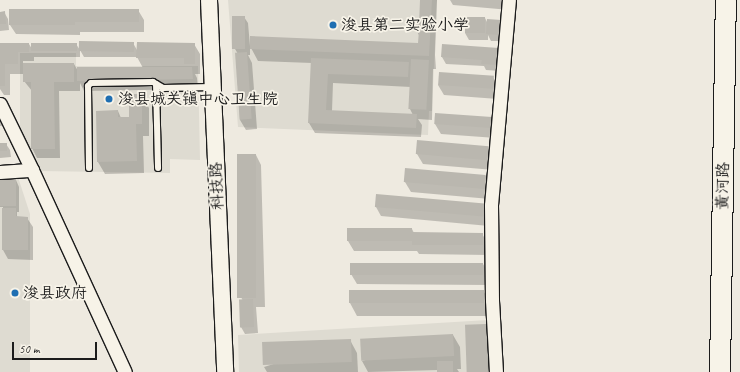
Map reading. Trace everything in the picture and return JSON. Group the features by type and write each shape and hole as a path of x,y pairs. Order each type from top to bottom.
{"main road":[{"name":"黄河路","path":"720,372 726,0"}],"street":[{"name":"科技路","path":"209,0 225,372"},
{"path":"496,372 492,300 491,205 509,0"},
{"path":"0,104 126,372"},
{"path":"0,172 32,170"}],"lane":[{"path":"89,168 88,86 91,83 156,84 163,88 213,87"},
{"path":"156,84 158,168"}],"shaded area":[{"path":"228,0 437,0 432,111 429,111 428,135 238,127"},
{"name":"浚县城关镇中心卫生院","path":"20,53 76,53 76,66 198,66 200,160 170,159 170,173 39,171 20,131"},
{"name":"浚县政府","path":"17,174 30,214 30,372 0,372 0,176"},
{"path":"488,320 491,372 239,372 238,335"}],"building":[{"path":"420,0 432,0 429,56 250,49 250,36 418,43 419,30 415,30 415,24 419,24"},
{"path":"9,9 139,9 139,22 75,22 75,25 9,25"},
{"path":"5,11 6,24 0,24 0,12"},
{"path":"232,16 245,16 245,49 232,49"},
{"path":"465,17 485,17 485,33 465,33"},
{"path":"487,19 501,20 500,35 486,34"},
{"path":"79,41 134,42 134,52 79,51"},
{"path":"137,42 195,43 195,64 184,64 184,58 136,58"},
{"path":"0,43 29,43 29,52 18,52 18,64 5,64 5,86 0,86"},
{"path":"31,43 77,43 77,51 31,51"},
{"path":"442,44 499,48 498,65 481,64 482,60 441,57"},
{"path":"247,52 252,119 240,120 235,53"},
{"path":"311,58 409,62 408,77 328,74 326,110 417,114 416,128 308,123"},
{"path":"411,59 429,60 426,110 408,109"},
{"path":"23,63 74,63 74,82 54,82 55,149 31,149 31,82 23,82"},
{"path":"77,67 192,67 193,79 77,81"},
{"path":"439,72 494,76 493,89 438,85"},
{"path":"129,94 142,94 142,124 136,124 137,161 97,162 96,111 118,110 118,117 129,117"},
{"path":"435,113 492,117 491,128 434,124"},
{"path":"417,140 489,146 488,160 416,154"},
{"path":"0,143 7,143 7,151 0,151"},
{"path":"237,154 256,154 256,298 237,298"},
{"path":"405,168 486,175 484,189 404,182"},
{"path":"0,179 16,179 16,206 0,206"},
{"path":"376,194 485,203 483,216 375,207"},
{"path":"2,208 16,208 16,216 28,217 28,250 2,250"},
{"path":"347,228 412,228 412,232 483,233 483,245 412,245 412,241 347,241"},
{"path":"350,263 483,263 483,275 350,275"},
{"path":"349,290 484,290 484,303 349,303"},
{"path":"239,299 253,299 254,327 240,327"},
{"path":"486,324 488,372 467,372 465,325"},
{"path":"453,334 454,356 361,361 360,339"},
{"path":"351,339 352,362 263,365 262,342"},
{"path":"437,361 453,361 453,372 437,372"}],"place":[{"name":"浚县第二实验小学","path":"333,25"},
{"name":"浚县城关镇中心卫生院","path":"109,99"},
{"name":"浚县政府","path":"15,293"}]}
